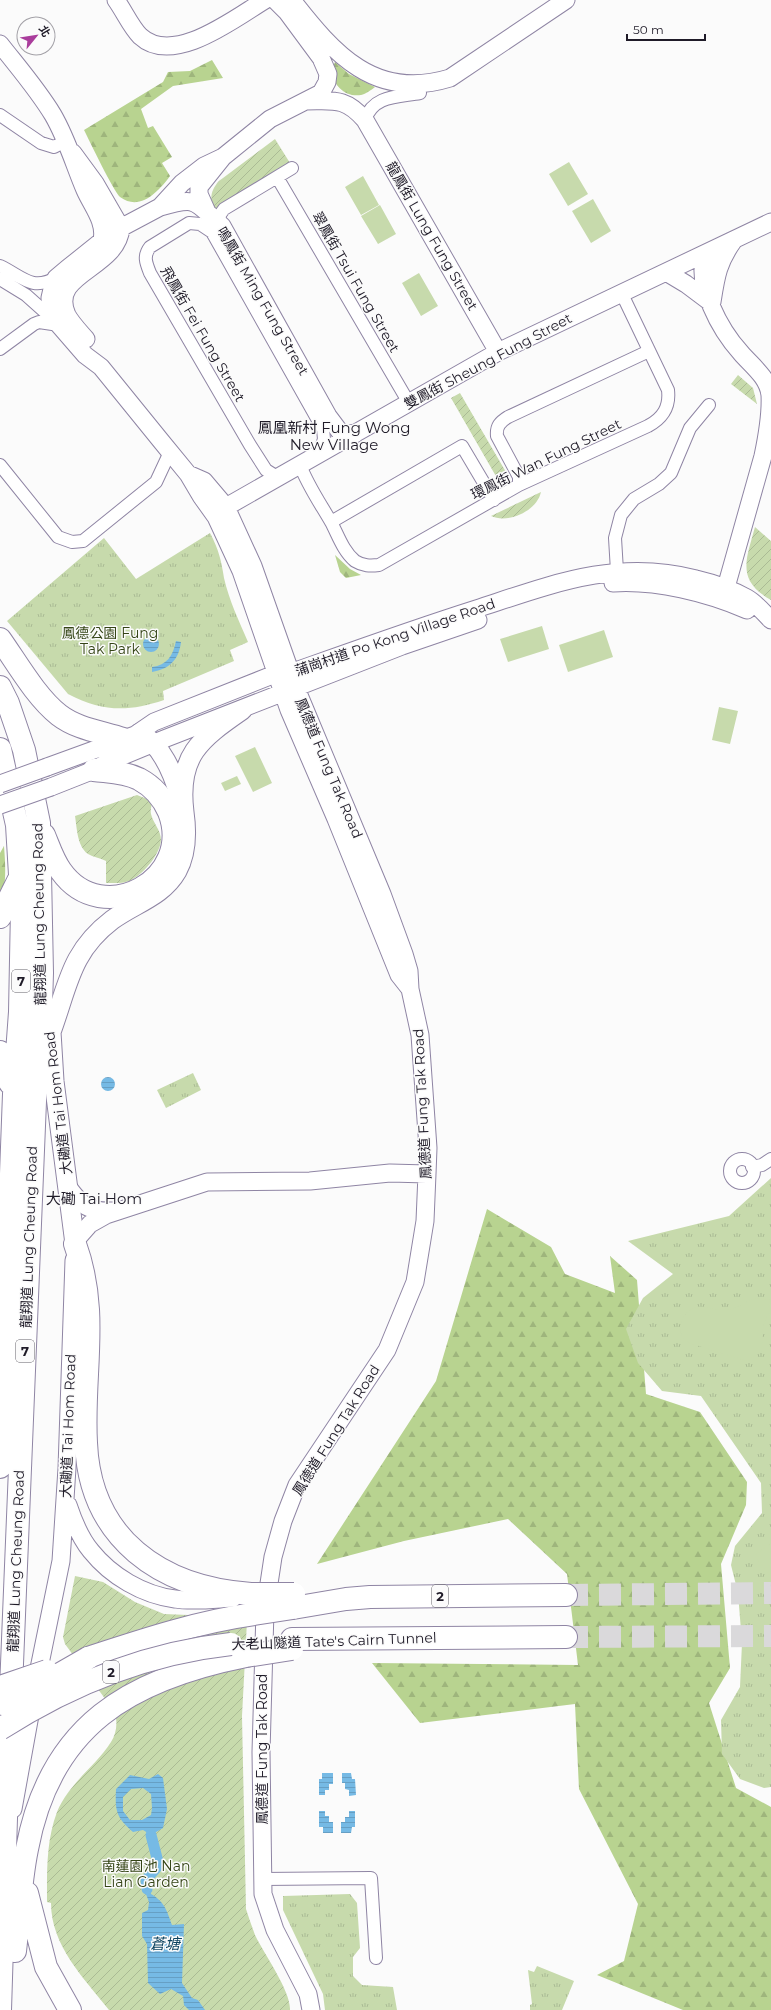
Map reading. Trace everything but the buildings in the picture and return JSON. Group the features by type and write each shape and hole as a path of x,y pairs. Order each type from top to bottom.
{"highway":[{"path":"0,639 45,701 60,715 82,727 139,738"},
{"name":"龍翔道 Lung Cheung Road","path":"0,687 8,703 24,750 39,823 42,912 41,1005 37,1046 0,2010"},
{"name":"龍翔道 Lung Cheung Road","path":"0,749 17,825 19,880 22,908 20,1012 14,1094 0,1468"},
{"path":"39,823 61,871 80,889 104,896 120,896 138,891 152,881 166,864 172,848 173,828 166,807 152,788 138,779 123,774 94,770"},
{"path":"0,917 19,880"},
{"path":"0,1052 14,1094"},
{"path":"75,1242 84,1274 90,1348 86,1430 87,1457 99,1502 121,1538 130,1548 148,1563 189,1583 215,1590 294,1601"},
{"name":"2","path":"294,1601 312,1594 346,1599 511,1594 566,1595"},
{"name":"大老山隧道 Tate's Cairn Tunnel","path":"0,1709 88,1658 191,1626 294,1601"},
{"name":"大老山隧道 Tate's Cairn Tunnel","path":"0,1729 49,1700 81,1685 146,1660 204,1647 292,1644 329,1638 566,1637"},
{"path":"7,2010 23,1874 33,1823 40,1799 57,1764 76,1740 113,1705 135,1691 157,1681 213,1663 292,1644"},
{"path":"0,1687 88,1658"},
{"path":"23,1874 46,1967 70,2010"}],"main road":[{"path":"116,0 140,36 156,44 172,47 182,45 206,35 264,0"},
{"path":"204,219 199,187 223,157 270,119 282,112 306,102 321,93 328,82 328,74 321,58 287,12 274,0"},
{"path":"292,0 318,34 341,56 360,70 376,78 408,84 433,83 450,78 566,0"},
{"path":"304,0 341,56"},
{"path":"0,44 53,115 69,147 85,189 101,222 103,233 102,240"},
{"name":"龍鳳街 Lung Fung Street","path":"306,102 339,101 355,107 365,120 498,352"},
{"path":"66,324 64,305 71,282 111,252 118,241 121,228 95,183 69,147"},
{"path":"66,324 51,307 51,291 56,278 102,240 160,207 182,183 204,166 223,157"},
{"name":"鳴鳳街 Ming Fung Street","path":"160,207 185,200 196,202 204,219 222,226 328,416 340,432 355,434"},
{"name":"雙鳳街 Sheung Fung Street","path":"218,508 277,478 498,352 621,292 706,254 771,222"},
{"path":"712,304 716,275 723,256 734,240"},
{"path":"706,254 702,271 704,287 723,329 733,344 760,373 767,385 770,395 767,454 724,594"},
{"path":"666,272 686,284 712,304"},
{"name":"鳳德道 Fung Tak Road","path":"66,324 85,355 101,368 188,474 218,508 253,566 286,682 382,894 408,964 410,989 420,1036 428,1148 428,1174 425,1221 416,1282 387,1350 298,1485 283,1521 275,1550 267,1597 264,1632 261,1714 263,1894 268,1912 308,1994 311,2010"},
{"path":"319,454 329,439 328,416"},
{"name":"蒲崗村道 Po Kong Village Road","path":"0,784 47,767 139,738 242,710 286,682 429,624 559,582 596,574 617,571 637,571 670,573 700,580 771,620"},
{"name":"蒲崗村道 Po Kong Village Road","path":"0,805 94,770 108,762 139,738 154,722 418,641 573,589 611,583 639,583 693,592 724,594"},
{"path":"183,806 184,779 188,762 195,749 205,737 242,710"},
{"path":"51,1032 71,969 84,949 112,920 156,895 167,885 176,871 185,845 186,825 183,806 176,783 139,738"},
{"name":"大磡道 Tai Hom Road","path":"6,1845 61,1561 66,1499 75,1242 54,1080 51,1032 41,1005"},
{"path":"75,1242 90,1224 115,1211 207,1182 310,1181 390,1174 428,1174"},
{"path":"68,1187 85,1207 100,1211 115,1211"},
{"path":"66,1499 77,1528 90,1551 121,1578 141,1589 159,1596 176,1599 267,1597"}],"street":[{"path":"365,120 368,110 375,104 385,99 420,93"},
{"path":"0,115 41,143 54,147 69,147"},
{"path":"222,226 219,216 220,212 292,168"},
{"name":"翠鳳街 Tsui Fung Street","path":"277,176 409,403"},
{"name":"鳴鳳街 Ming Fung Street","path":"204,219 323,429 324,439 319,454"},
{"name":"飛鳳街 Fei Fung Street","path":"204,219 189,223 150,247 147,251 145,260 150,273 250,445 266,470 277,478"},
{"path":"0,266 36,284 46,284 56,278"},
{"path":"0,279 26,295 66,324"},
{"name":"環鳳街 Wan Fung Street","path":"300,465 311,490 331,522 344,549 355,561 366,566 379,565 519,485 648,426 661,417 667,407 668,390 621,292"},
{"path":"0,349 34,324 39,322 66,324"},
{"path":"519,485 519,477 499,441 496,432 499,423 508,417 649,351"},
{"path":"617,571 615,538 622,515 634,499 659,484 671,473 690,428 709,405"},
{"path":"331,522 462,446 494,500"},
{"path":"0,465 58,537 72,542 83,541 156,482 170,452"},
{"path":"752,1167 762,1165 771,1159"},
{"path":"262,1879 371,1878 376,1958"}],"green space":[{"path":"212,60 223,78 173,86 141,109 148,128 153,126 172,157 162,163 170,176 155,193 142,201 127,201 120,197 107,176 84,130 163,82 168,72 190,71"},
{"path":"335,62 349,74 375,87 367,93 361,95 348,94 338,86 335,81 333,68"},
{"path":"275,139 290,163 214,210 211,198 214,188 219,181"},
{"path":"569,162 588,194 568,206 549,174"},
{"path":"363,176 379,205 361,215 345,187"},
{"path":"593,199 611,231 591,243 572,211"},
{"path":"380,205 396,234 378,244 361,216"},
{"path":"419,273 438,306 421,316 402,283"},
{"path":"738,375 753,388 757,404 731,384"},
{"path":"460,393 510,479 501,485 451,398"},
{"path":"541,492 534,505 521,514 505,518 491,516"},
{"path":"755,527 771,541 771,600 752,585 746,568"},
{"name":"鳳德公園 Fung Tak Park","path":"210,533 216,545 234,610 248,642 230,650 234,661 163,691 164,700 139,707 116,708 93,704 68,694 7,621 104,538 136,579"},
{"path":"335,555 350,569 361,575 346,578 340,572"},
{"path":"542,626 549,649 508,662 500,639"},
{"path":"604,630 613,657 568,672 559,645"},
{"path":"719,707 738,711 730,744 712,740"},
{"path":"255,747 272,783 253,792 235,756"},
{"path":"237,776 241,784 225,791 221,783"},
{"path":"137,795 152,801 151,814 161,836 158,851 147,867 138,876 127,882 106,883 106,861 84,851 78,836 75,816"},
{"path":"4,846 5,878 0,910 0,853"},
{"path":"193,1073 201,1090 166,1108 157,1090"},
{"path":"771,1178 771,1787 764,1788 740,1779 722,1754 721,1720 740,1687 742,1643 738,1593 731,1565 735,1546 762,1513 761,1483 701,1396 662,1391 638,1363 626,1329 643,1298 673,1274 628,1241 729,1216"},
{"path":"487,1209 551,1247 565,1274 615,1293 610,1256 637,1280 646,1394 700,1412 747,1482 746,1505 721,1564 730,1668 709,1703 736,1788 771,1807 771,2010 683,2010 597,1975 624,1961 638,1904 579,1789 575,1704 420,1723 372,1663 578,1665 567,1574 508,1519 404,1541 317,1564 436,1381"},
{"path":"757,1298 771,1300 771,1311 764,1324 761,1352 747,1361 689,1343 682,1337 682,1319 692,1309 700,1307 727,1310"},
{"path":"771,1543 771,1576 754,1556"},
{"name":"南蓮園池 Nan Lian Garden","path":"75,1576 103,1582 135,1602 164,1614 237,1617 247,1621 242,1716 246,1909 255,1935 282,1983 289,2002 290,2010 109,2010 71,1961 63,1947 52,1919 51,1903 47,1902 48,1857 53,1823 68,1792 105,1751 116,1731 114,1711 65,1644 63,1637"},
{"path":"350,1894 357,1903 360,1948 353,1957 353,1976 362,1985 393,1987 397,2010 325,2010 323,1994 283,1910 283,1896"},
{"path":"537,1966 574,1981 562,2010 530,2010 530,2005 532,2004 528,1970 534,1972"}],"water":[{"path":"148,636 154,636 159,641 157,650 154,652 148,652 143,647 143,641"},
{"path":"176,641 181,642 176,658 169,666 152,672 152,667 162,664 168,659 173,651"},
{"path":"108,1077 113,1079 115,1084 113,1089 108,1091 103,1089 101,1084 103,1079"},
{"path":"322,1773 333,1773 333,1784 329,1784 329,1790 325,1790 325,1795 319,1795 319,1779 322,1779"},
{"path":"342,1773 351,1773 352,1779 355,1779 356,1795 349,1796 349,1790 345,1789 345,1783 342,1783"},
{"path":"158,1774 163,1778 167,1809 163,1828 151,1835 143,1830 133,1832 120,1818 116,1808 116,1789 130,1775 149,1779","holes":["143,1788 151,1794 151,1815 142,1820 130,1820 123,1811 123,1797 131,1789"]},
{"path":"319,1811 325,1811 325,1816 329,1816 329,1822 333,1822 333,1833 323,1833 323,1827 319,1827"},
{"path":"349,1811 355,1811 355,1827 352,1827 351,1833 341,1833 341,1822 345,1822 345,1817 349,1817"},
{"name":"蒼塘","path":"144,1889 150,1889 151,1894 159,1900 167,1911 172,1925 184,1924 182,1983 192,1998 198,2000 205,2010 189,2010 184,2005 183,1996 171,1989 160,1994 148,1983 147,1944 142,1936 142,1913 148,1910 149,1902"}],"waterway":[{"path":"147,1889 146,1880 157,1867 158,1862 151,1835"}],"tunnel":[{"path":"566,1595 771,1593"},
{"path":"566,1637 771,1636"}],"district":[{"name":"鳳凰新村 Fung Wong New Village","path":"334,436"},
{"name":"大磡 Tai Hom","path":"94,1198"}]}
